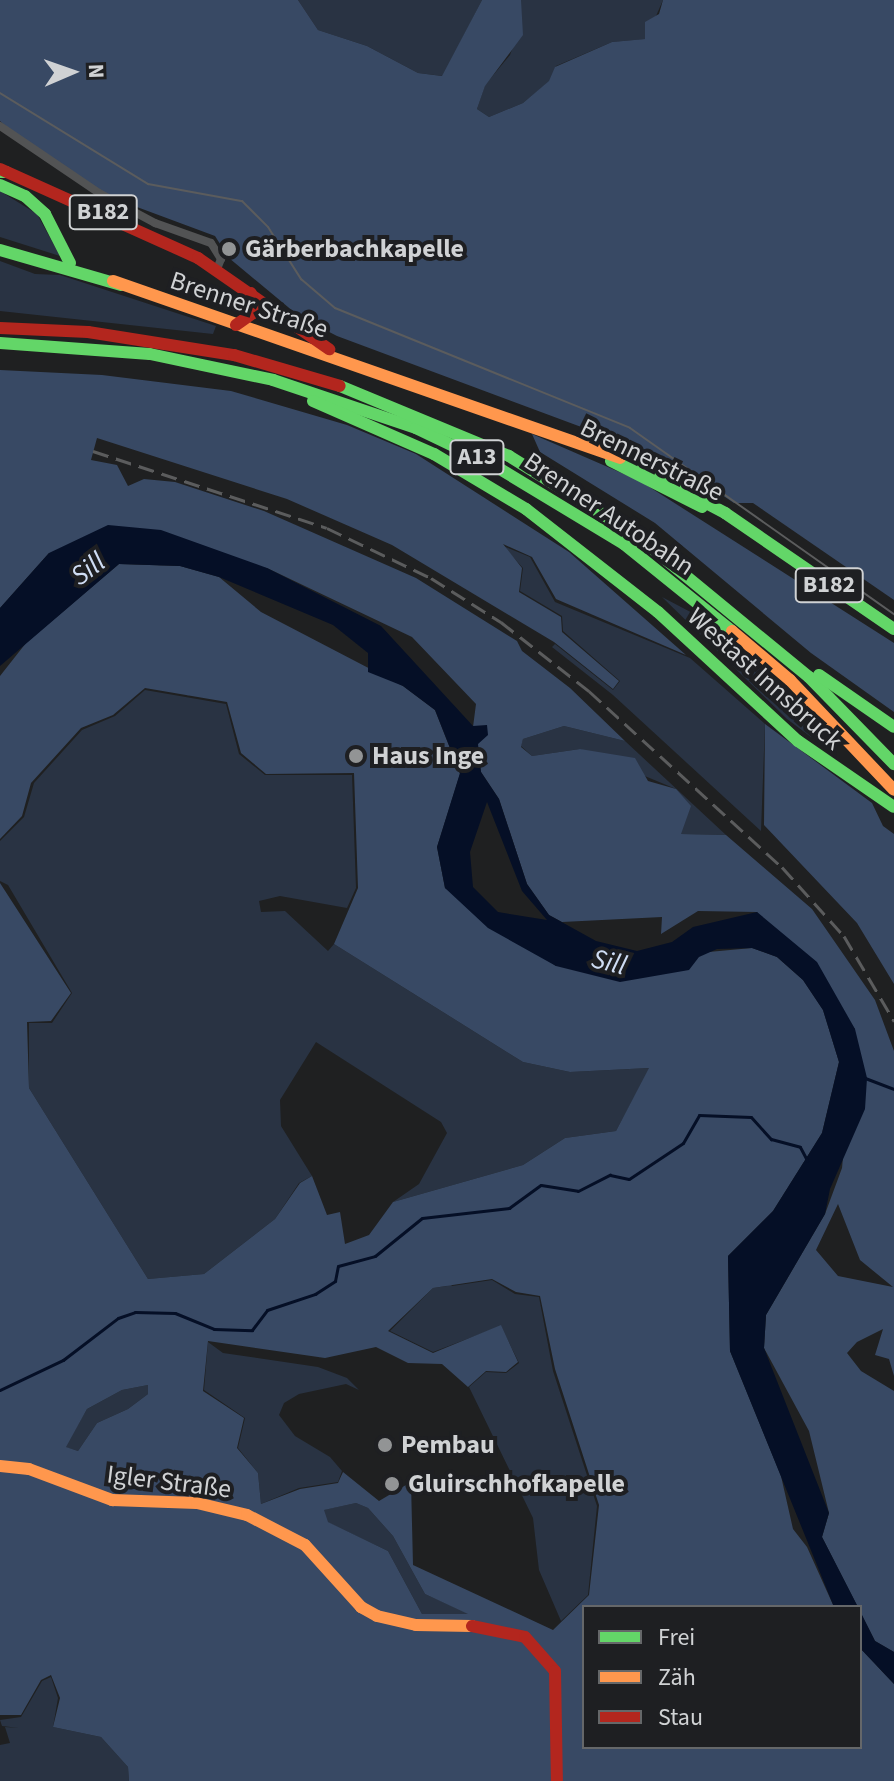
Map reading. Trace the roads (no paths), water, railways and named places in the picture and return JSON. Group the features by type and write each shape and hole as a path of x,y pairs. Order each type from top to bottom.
{"main road":[{"name":"B182","path":"2,171 128,223 217,269 251,293"},
{"path":"0,185 32,200 45,214 70,263"},
{"name":"Brenner Straße","path":"0,242 70,263 121,285 360,365"},
{"path":"0,250 121,285"},
{"path":"236,325 253,313 251,293"},
{"name":"Brenner Straße","path":"251,293 308,337 360,365"},
{"name":"Brenner Autobahn","path":"0,325 88,332 234,355 416,413 544,476 636,535 725,604 809,677 894,764"},
{"name":"Brenner Autobahn","path":"0,343 125,351 235,371 347,402 416,428 570,509 624,544 747,642 839,729 893,790"},
{"name":"Brennerstraße","path":"360,365 519,422 616,463 764,541 894,629"},
{"name":"Westast Innsbruck","path":"235,371 393,434 526,509 658,612 798,741 894,807"},
{"name":"Westast Innsbruck","path":"725,604 894,727"},
{"name":"Igler Straße","path":"0,1466 29,1469 101,1498 197,1503 247,1515 305,1545 361,1607 377,1616 416,1625 493,1627 525,1637 555,1671 557,1781"}],"street":[{"path":"0,126 99,193 155,223 211,243 221,259 217,269"}],"water":[{"name":"Sill","path":"108,525 161,530 267,568 381,626 473,726 487,725 488,735 478,744 481,772 499,799 527,884 549,915 596,941 637,951 672,942 693,927 757,912 817,962 855,1029 867,1078 865,1109 830,1189 825,1214 766,1315 764,1348 829,1513 822,1537 857,1605 833,1605 730,1351 728,1256 773,1211 822,1133 839,1062 823,1010 803,980 777,957 752,948 717,949 699,957 689,970 620,982 556,966 488,928 445,888 437,847 460,773 435,710 403,686 368,672 368,653 333,625 219,577 180,566 119,564 0,666 0,608 49,553","holes":["487,802 522,891 547,920 498,912 473,887 470,852"]},
{"path":"862,1615 875,1641 894,1652 894,1684 862,1650"}],"waterway":[{"path":"865,1078 894,1089"},
{"path":"0,1390 63,1360 118,1318 135,1312 175,1313 214,1329 252,1330 267,1310 315,1294 335,1281 338,1266 375,1256 422,1218 509,1208 541,1185 578,1191 610,1175 629,1179 683,1143 699,1115 751,1117 771,1139 800,1147 807,1160"}],"tram line":[{"path":"0,93 148,184 242,201 268,227 301,279 335,308 630,428 894,614"}],"railway":[{"path":"93,451 327,528 431,578 501,622 589,691 782,867 844,936 894,1021"}],"place":[{"name":"Gärberbachkapelle","path":"229,249"},
{"name":"Haus Inge","path":"356,756"},
{"name":"Pembau","path":"385,1445"},
{"name":"Gluirschhofkapelle","path":"392,1484"}]}
